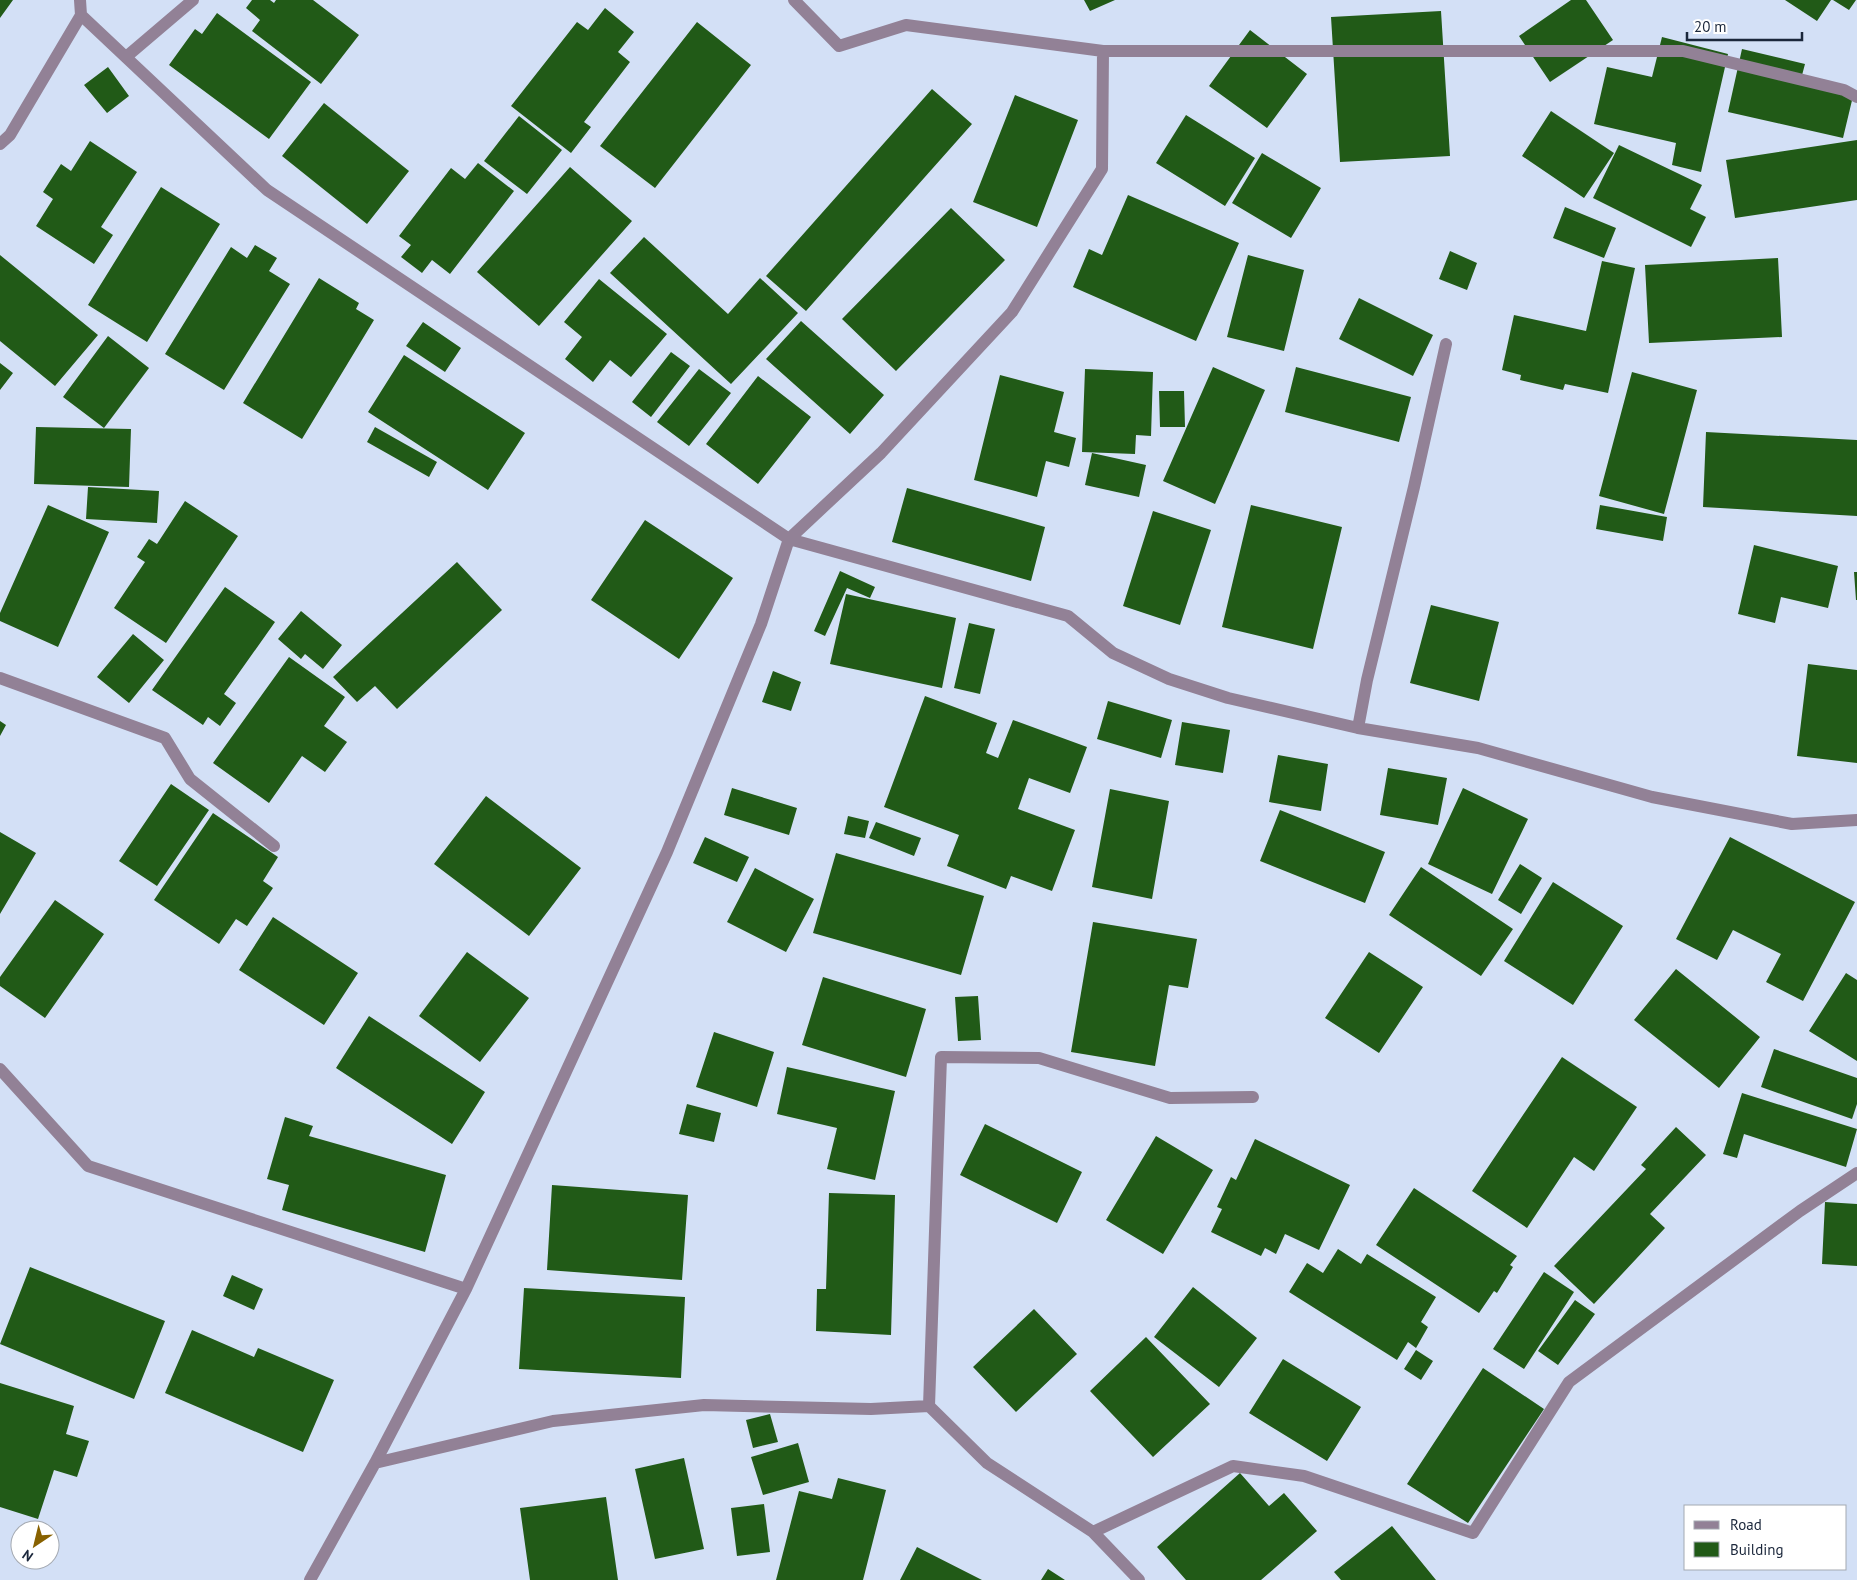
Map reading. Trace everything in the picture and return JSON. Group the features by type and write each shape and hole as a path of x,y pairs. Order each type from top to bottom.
{"street":[{"path":"0,144 10,135 81,15 80,0"},
{"path":"126,57 193,0"},
{"path":"794,0 839,46 906,26 1103,51 1683,50 1844,90 1857,97"},
{"path":"81,15 267,190 789,539 1068,616 1113,653 1169,679 1228,698 1358,728 1478,748 1652,797 1792,824 1857,820"},
{"path":"310,1580 466,1289 667,852 760,624 789,539 881,453 1012,312 1102,169 1103,51"},
{"path":"1358,728 1367,680 1414,487 1446,344"},
{"path":"0,678 165,738 190,780 274,846"},
{"path":"929,1406 941,1057 1039,1058 1170,1098 1253,1097"},
{"path":"0,1069 88,1166 466,1289"},
{"path":"1093,1532 1233,1466 1304,1476 1473,1532 1569,1382 1800,1211 1857,1173"},
{"path":"374,1463 553,1421 704,1404 871,1409 929,1406 987,1463 1093,1532 1139,1580"}],"building":[{"path":"0,0 13,0 0,18"},
{"path":"252,0 270,0 274,3 276,0 313,0 359,35 321,84 252,31 260,20 246,8"},
{"path":"1084,0 1115,0 1090,11"},
{"path":"1571,0 1586,0 1613,40 1550,82 1519,36"},
{"path":"1785,0 1831,0 1817,21"},
{"path":"1833,0 1856,0 1849,10"},
{"path":"605,8 634,32 618,52 630,62 584,122 591,127 571,153 511,106 577,22 588,30"},
{"path":"1441,11 1450,156 1340,162 1331,17"},
{"path":"217,13 311,82 269,139 169,65 195,29 202,34"},
{"path":"697,22 751,65 655,188 600,146"},
{"path":"1250,30 1307,74 1267,128 1209,86"},
{"path":"1662,37 1728,54 1701,172 1672,165 1676,143 1594,124 1607,67 1652,77"},
{"path":"1742,49 1805,64 1801,79 1854,92 1843,138 1728,112"},
{"path":"108,67 129,96 107,113 84,85"},
{"path":"932,89 972,124 806,311 766,276"},
{"path":"1015,95 1078,120 1037,227 973,202"},
{"path":"324,103 409,171 367,224 282,156"},
{"path":"1551,111 1614,153 1584,198 1522,156"},
{"path":"1186,115 1255,158 1225,206 1156,163"},
{"path":"519,116 562,150 527,194 484,161"},
{"path":"1857,140 1857,200 1735,218 1726,160"},
{"path":"90,141 137,172 101,227 113,235 94,264 36,226 53,199 43,192 61,164 71,171"},
{"path":"1619,145 1702,185 1690,209 1706,217 1691,247 1593,198"},
{"path":"1262,153 1321,188 1291,238 1232,203"},
{"path":"478,163 514,191 450,274 432,260 422,273 401,257 411,245 399,236 451,168 465,179"},
{"path":"570,167 632,221 539,326 477,272"},
{"path":"161,187 220,224 147,342 88,305"},
{"path":"1128,195 1239,243 1196,341 1073,287 1089,249 1102,255"},
{"path":"1565,207 1616,228 1604,258 1553,238"},
{"path":"951,208 1005,260 896,371 842,319"},
{"path":"644,237 728,314 760,278 798,313 731,384 610,273"},
{"path":"255,245 277,258 269,271 290,284 224,390 165,354 231,247 247,258"},
{"path":"1450,251 1477,263 1467,290 1439,279"},
{"path":"0,255 98,335 55,386 0,341"},
{"path":"1248,255 1304,270 1284,351 1227,337"},
{"path":"1778,258 1782,337 1649,343 1645,265"},
{"path":"1602,261 1635,268 1608,393 1565,384 1563,390 1520,380 1521,375 1502,370 1514,315 1586,331"},
{"path":"319,278 359,303 356,309 374,320 302,439 243,403"},
{"path":"599,279 667,334 631,377 610,360 593,382 565,359 582,337 564,322"},
{"path":"1359,298 1433,335 1413,376 1339,339"},
{"path":"801,321 884,395 850,434 766,359"},
{"path":"423,322 461,348 445,372 406,346"},
{"path":"108,336 149,368 104,428 63,397"},
{"path":"671,352 690,366 651,417 632,402"},
{"path":"404,355 525,433 488,490 368,412"},
{"path":"0,363 13,373 0,390"},
{"path":"1213,367 1265,390 1215,504 1163,481"},
{"path":"1296,367 1411,397 1399,442 1285,412"},
{"path":"699,369 731,393 689,446 657,422"},
{"path":"1085,369 1153,372 1151,436 1136,435 1135,454 1082,452"},
{"path":"1632,372 1697,390 1664,514 1599,496"},
{"path":"1000,375 1064,392 1054,432 1076,438 1069,467 1046,461 1037,497 974,480"},
{"path":"758,376 811,417 758,484 706,444"},
{"path":"1159,391 1184,391 1185,427 1160,427"},
{"path":"36,427 131,429 129,487 34,484"},
{"path":"375,427 437,462 429,477 367,442"},
{"path":"1706,432 1857,440 1857,516 1703,507"},
{"path":"1092,453 1146,465 1139,497 1085,485"},
{"path":"88,487 159,491 157,523 86,519"},
{"path":"907,488 1045,527 1031,581 892,542"},
{"path":"185,501 238,536 166,643 114,608 145,562 137,557 149,539 157,544"},
{"path":"48,505 109,532 58,647 0,621 0,613"},
{"path":"1251,505 1342,527 1313,649 1222,627"},
{"path":"1600,505 1667,517 1663,541 1596,529"},
{"path":"1153,511 1211,530 1180,625 1123,606"},
{"path":"645,520 733,578 679,659 591,600"},
{"path":"1754,545 1838,566 1828,608 1781,597 1775,623 1738,614"},
{"path":"457,562 502,610 397,709 375,686 357,702 333,677"},
{"path":"840,571 875,587 870,598 847,588 825,636 814,631"},
{"path":"1854,572 1857,572 1857,600 1856,600"},
{"path":"225,587 275,622 224,694 236,703 220,726 208,717 203,725 152,690"},
{"path":"846,594 956,618 942,688 830,664"},
{"path":"1431,605 1499,622 1479,701 1410,683"},
{"path":"301,611 342,645 323,669 305,654 301,659 278,639"},
{"path":"969,623 995,629 980,694 954,688"},
{"path":"133,634 164,660 129,703 97,677"},
{"path":"289,657 345,697 324,726 347,742 325,772 302,756 269,803 213,763"},
{"path":"1808,664 1857,670 1857,763 1797,756"},
{"path":"773,671 801,682 791,711 762,702"},
{"path":"925,696 997,723 986,753 998,758 1013,720 1087,747 1070,793 1029,778 1018,809 1075,830 1052,891 1011,876 1006,889 947,866 959,835 884,807"},
{"path":"1108,701 1172,720 1161,758 1097,739"},
{"path":"0,721 6,725 0,736"},
{"path":"1182,722 1230,730 1223,773 1175,765"},
{"path":"1278,755 1328,764 1321,811 1269,802"},
{"path":"1388,768 1447,778 1438,825 1380,815"},
{"path":"171,784 209,810 157,886 119,861"},
{"path":"732,788 797,808 789,835 724,815"},
{"path":"1463,788 1528,819 1492,894 1428,864"},
{"path":"1110,789 1169,801 1152,899 1092,887"},
{"path":"486,796 581,868 529,936 434,864"},
{"path":"1280,810 1385,852 1365,903 1260,861"},
{"path":"213,813 278,857 263,881 273,888 247,926 236,919 219,944 154,900"},
{"path":"848,816 869,821 865,838 844,834"},
{"path":"876,822 921,838 914,856 869,838"},
{"path":"0,832 36,853 0,914"},
{"path":"705,837 749,857 737,882 693,863"},
{"path":"1730,837 1855,902 1803,1001 1766,982 1781,954 1733,930 1717,960 1676,939"},
{"path":"836,853 984,896 961,975 813,933"},
{"path":"1520,864 1542,878 1521,914 1498,900"},
{"path":"1421,867 1513,929 1481,976 1389,915"},
{"path":"755,868 814,899 786,952 727,922"},
{"path":"1553,882 1623,926 1573,1005 1504,961"},
{"path":"55,900 104,934 45,1018 0,986 0,977"},
{"path":"273,917 358,973 324,1025 239,970"},
{"path":"1093,922 1197,939 1188,988 1169,985 1155,1066 1071,1052"},
{"path":"467,952 529,998 480,1062 419,1016"},
{"path":"1369,952 1423,987 1379,1053 1325,1018"},
{"path":"1676,969 1760,1037 1719,1088 1634,1020"},
{"path":"1846,973 1857,980 1857,1061 1809,1031"},
{"path":"823,977 926,1009 906,1077 802,1045"},
{"path":"978,996 981,1040 958,1041 955,997"},
{"path":"369,1016 485,1092 452,1144 336,1068"},
{"path":"714,1032 774,1052 757,1107 696,1087"},
{"path":"1774,1049 1857,1078 1857,1104 1852,1119 1761,1087"},
{"path":"1562,1057 1637,1107 1594,1171 1574,1157 1527,1228 1472,1191"},
{"path":"787,1067 895,1091 875,1180 827,1169 837,1128 777,1114"},
{"path":"1742,1093 1857,1129 1846,1167 1744,1134 1737,1158 1723,1154"},
{"path":"687,1104 721,1113 714,1142 679,1134"},
{"path":"285,1117 313,1126 309,1136 446,1175 425,1252 282,1210 289,1185 267,1179"},
{"path":"985,1124 1082,1172 1057,1223 960,1175"},
{"path":"1676,1127 1706,1155 1650,1214 1665,1228 1594,1304 1554,1266 1646,1169 1641,1165"},
{"path":"1156,1136 1213,1170 1163,1254 1106,1220"},
{"path":"1255,1139 1350,1185 1319,1250 1285,1234 1276,1254 1265,1248 1261,1256 1211,1232 1222,1209 1217,1207 1231,1177 1236,1180"},
{"path":"552,1185 688,1195 682,1280 547,1270"},
{"path":"1414,1188 1517,1256 1510,1265 1513,1267 1497,1293 1494,1291 1479,1313 1376,1245"},
{"path":"829,1193 895,1195 891,1335 816,1331 817,1289 826,1289"},
{"path":"1825,1202 1857,1204 1857,1266 1822,1264"},
{"path":"1338,1249 1361,1264 1367,1254 1436,1297 1421,1322 1428,1327 1416,1348 1408,1342 1397,1360 1289,1292 1307,1263 1323,1273"},
{"path":"30,1267 165,1321 134,1399 0,1344"},
{"path":"1544,1272 1574,1292 1524,1369 1493,1349"},
{"path":"232,1275 263,1289 254,1310 223,1296"},
{"path":"1193,1287 1257,1338 1219,1387 1154,1337"},
{"path":"524,1288 685,1297 681,1378 519,1369"},
{"path":"1575,1300 1595,1314 1558,1365 1538,1351"},
{"path":"1034,1309 1077,1354 1016,1412 973,1367"},
{"path":"192,1330 254,1357 258,1348 334,1380 303,1452 165,1393"},
{"path":"1146,1337 1210,1404 1153,1457 1090,1391"},
{"path":"1416,1350 1433,1361 1421,1380 1404,1369"},
{"path":"1283,1359 1361,1407 1327,1461 1249,1413"},
{"path":"1483,1368 1544,1409 1468,1523 1407,1484"},
{"path":"0,1383 74,1406 66,1434 89,1441 77,1477 54,1470 38,1519 0,1507"},
{"path":"770,1414 778,1442 753,1448 746,1420"},
{"path":"798,1443 809,1482 763,1495 751,1457"},
{"path":"684,1458 704,1549 655,1559 635,1469"},
{"path":"1240,1473 1269,1506 1284,1493 1317,1531 1261,1580 1186,1580 1157,1547"},
{"path":"838,1478 886,1490 863,1580 776,1580 799,1491 832,1499"},
{"path":"606,1497 618,1580 530,1580 520,1508"},
{"path":"764,1504 770,1552 737,1556 731,1508"},
{"path":"1392,1526 1436,1580 1341,1580 1334,1572"},
{"path":"917,1547 982,1580 900,1580"},
{"path":"1048,1569 1065,1580 1041,1580"}]}
